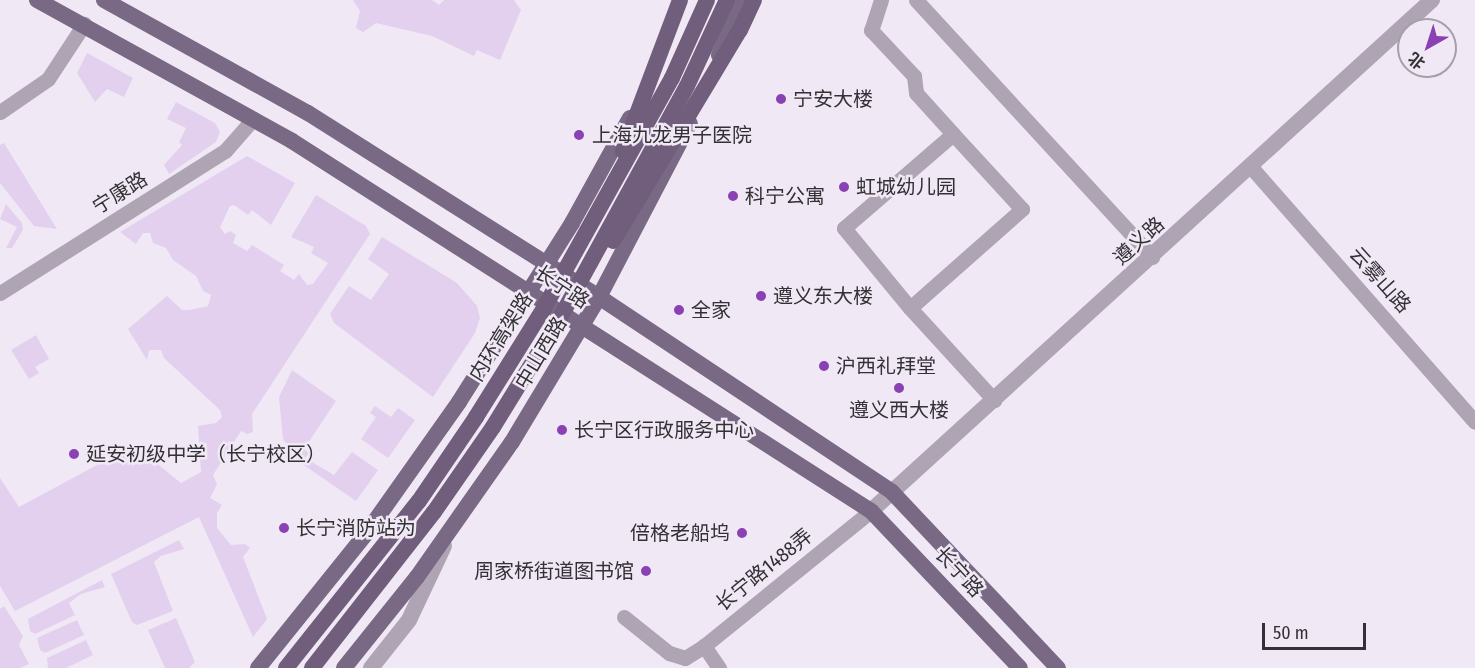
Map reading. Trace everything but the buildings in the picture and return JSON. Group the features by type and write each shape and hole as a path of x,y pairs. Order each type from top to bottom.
{"highway":[{"path":"612,186 656,58 680,0"},
{"name":"内环高架路","path":"286,668 419,501 476,417 544,308 672,78 707,0"},
{"name":"内环高架路","path":"312,668 434,512 560,318 687,86 728,0"},
{"path":"560,318 636,207 740,30 753,0"}],"main road":[{"name":"长宁路","path":"37,0 254,119 530,291 872,511 1020,668"},
{"name":"长宁路","path":"104,0 309,113 599,297 892,492 1058,668"},
{"name":"中山西路","path":"258,668 365,535 459,402 530,291 647,88 687,0"},
{"name":"中山西路","path":"344,668 417,577 512,442 583,325 679,148 743,0"}],"street":[{"path":"881,0 871,30 914,76 916,93 1022,209 910,308"},
{"path":"916,0 1152,258"},
{"name":"遵义路","path":"872,511 1152,258 1432,0"},
{"path":"0,112 48,79 84,24"},
{"name":"宁康路","path":"0,292 225,151 254,119"},
{"path":"953,134 844,228 910,308 994,400"},
{"name":"云雾山路","path":"1251,167 1475,422"},
{"name":"长宁路1488弄","path":"624,617 669,653 685,658 704,646 872,511"},
{"path":"371,668 409,620 454,525"},
{"path":"704,646 714,666"}],"shaded area":[{"path":"353,0 432,0 439,5 444,0 514,0 521,10 500,60 477,50 474,56 432,36 376,23 363,32 356,28 360,11"},
{"path":"87,53 133,78 124,97 107,89 95,102 77,73"},
{"path":"176,102 215,123 220,132 216,142 169,174 164,165 182,145 179,142 186,128 167,119"},
{"path":"4,143 57,229 34,226 0,183 0,145"},
{"path":"247,156 295,183 271,225 252,210 248,215 234,205 230,206 220,227 225,234 230,231 236,235 233,243 247,251 252,245 284,265 280,271 294,280 299,274 307,285 313,284 328,263 311,253 314,247 291,237 316,195 366,226 370,234 252,414 253,432 247,434 241,431 213,475 217,484 210,498 222,505 217,513 217,528 231,545 245,544 250,548 243,557 267,619 253,637 199,517 15,611 0,586 0,478 19,507 134,445 181,483 201,472 198,426 216,423 222,417 220,410 164,358 161,350 149,350 147,360 128,329 167,296 182,310 189,310 208,306 211,295 203,291 196,276 173,260 166,248 153,243 150,233 143,233 136,244 120,232"},
{"path":"6,204 22,223 23,230 12,248 6,248 17,227 0,219"},
{"path":"382,237 457,283 477,306 480,318 475,333 433,397 334,323 330,314 349,286 371,300 389,274 368,259"},
{"path":"36,335 49,359 35,367 39,373 29,379 11,350"},
{"path":"292,370 336,401 304,449 309,453 305,458 334,475 352,452 378,470 356,501 298,461 283,439 279,397"},
{"path":"375,406 391,417 398,408 415,420 388,458 361,439 376,417 370,413"},
{"path":"179,540 184,549 161,556 154,562 173,611 137,625 132,622 111,574"},
{"path":"102,580 105,587 81,594 69,603 75,615 35,634 30,631 28,619"},
{"path":"4,606 23,636 19,645 29,664 20,668 0,668 0,609"},
{"path":"176,618 195,662 189,668 165,668 148,630"},
{"path":"77,620 84,635 45,653 40,650 37,638"},
{"path":"86,640 93,655 66,668 48,668 47,658"}],"place":[{"name":"宁安大楼","path":"781,99"},
{"name":"上海九龙男子医院","path":"579,135"},
{"name":"虹城幼儿园","path":"844,187"},
{"name":"科宁公寓","path":"733,196"},
{"name":"遵义东大楼","path":"761,296"},
{"name":"全家","path":"679,310"},
{"name":"沪西礼拜堂","path":"824,366"},
{"name":"遵义西大楼","path":"899,388"},
{"name":"长宁区行政服务中心","path":"562,430"},
{"name":"延安初级中学（长宁校区）","path":"74,454"},
{"name":"长宁消防站为","path":"284,528"},
{"name":"倍格老船坞","path":"742,533"},
{"name":"周家桥街道图书馆","path":"646,571"}]}
